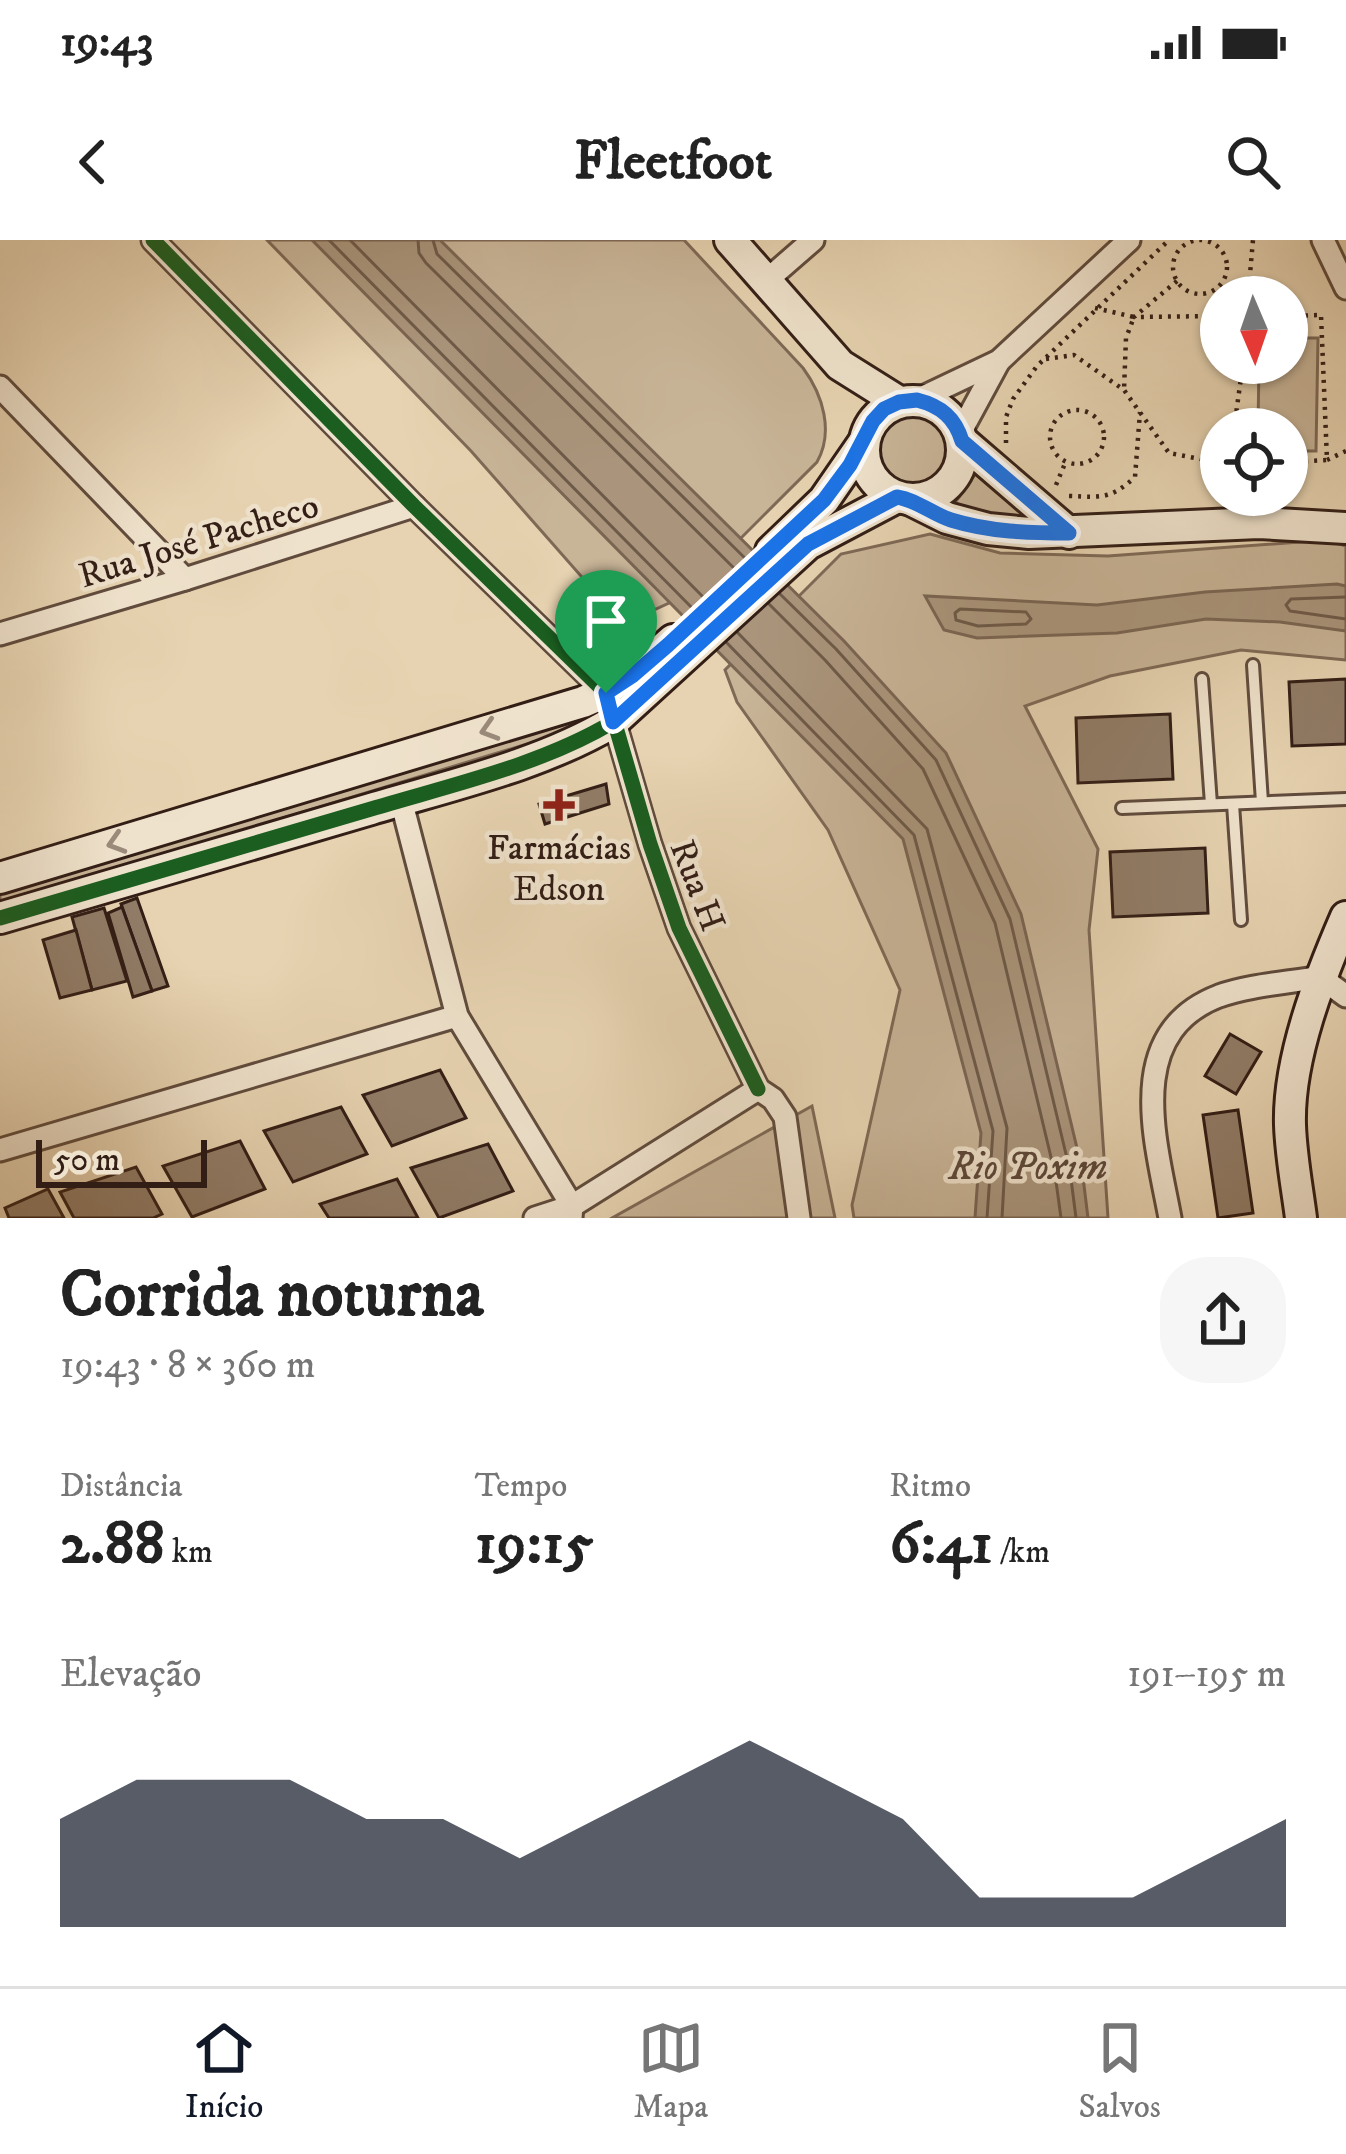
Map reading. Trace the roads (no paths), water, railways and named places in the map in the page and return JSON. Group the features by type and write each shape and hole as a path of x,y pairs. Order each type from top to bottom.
{"street":[{"path":"153,240 609,708"},
{"path":"730,240 840,364 908,401 944,411 961,437 1069,533"},
{"path":"767,280 813,240"},
{"path":"0,918 401,800 587,738 609,708 801,537 884,409 999,361 1130,240"},
{"path":"1323,240 1346,288"},
{"path":"801,537 903,498 924,498 950,483 962,456 961,437 999,361"},
{"path":"840,364 864,438 867,469 884,490 947,518 1029,533 1259,523 1346,528"},
{"path":"0,387 185,580"},
{"name":"Rua José Pacheco","path":"0,634 414,506"},
{"path":"0,878 609,708"},
{"name":"Rua H","path":"609,708 679,928 758,1089 773,1099 785,1117 799,1218"},
{"path":"401,800 457,1016 572,1212"},
{"path":"1300,1218 1290,1122 1295,1075 1320,977 1346,917"},
{"path":"1170,1218 1151,1101 1153,1073 1178,1024 1195,1008 1220,996 1320,977 1346,996"},
{"path":"0,1150 457,1016"},
{"path":"535,1218 572,1212 758,1089"}],"lane":[{"path":"1253,665 1262,802"},
{"path":"1202,679 1211,805"},
{"path":"1122,808 1346,800"},
{"path":"1233,804 1241,920"}],"water":[{"name":"Rio Poxim","path":"312,240 440,240 844,641 946,753 1021,914 1082,1169 1088,1218 975,1218 981,1133 903,839"},
{"path":"1346,586 1346,631 1206,619 1117,633 977,638 944,630 925,596 1097,605"}],"place":[{"name":"Farmácias Edson","path":"559,805"}]}
